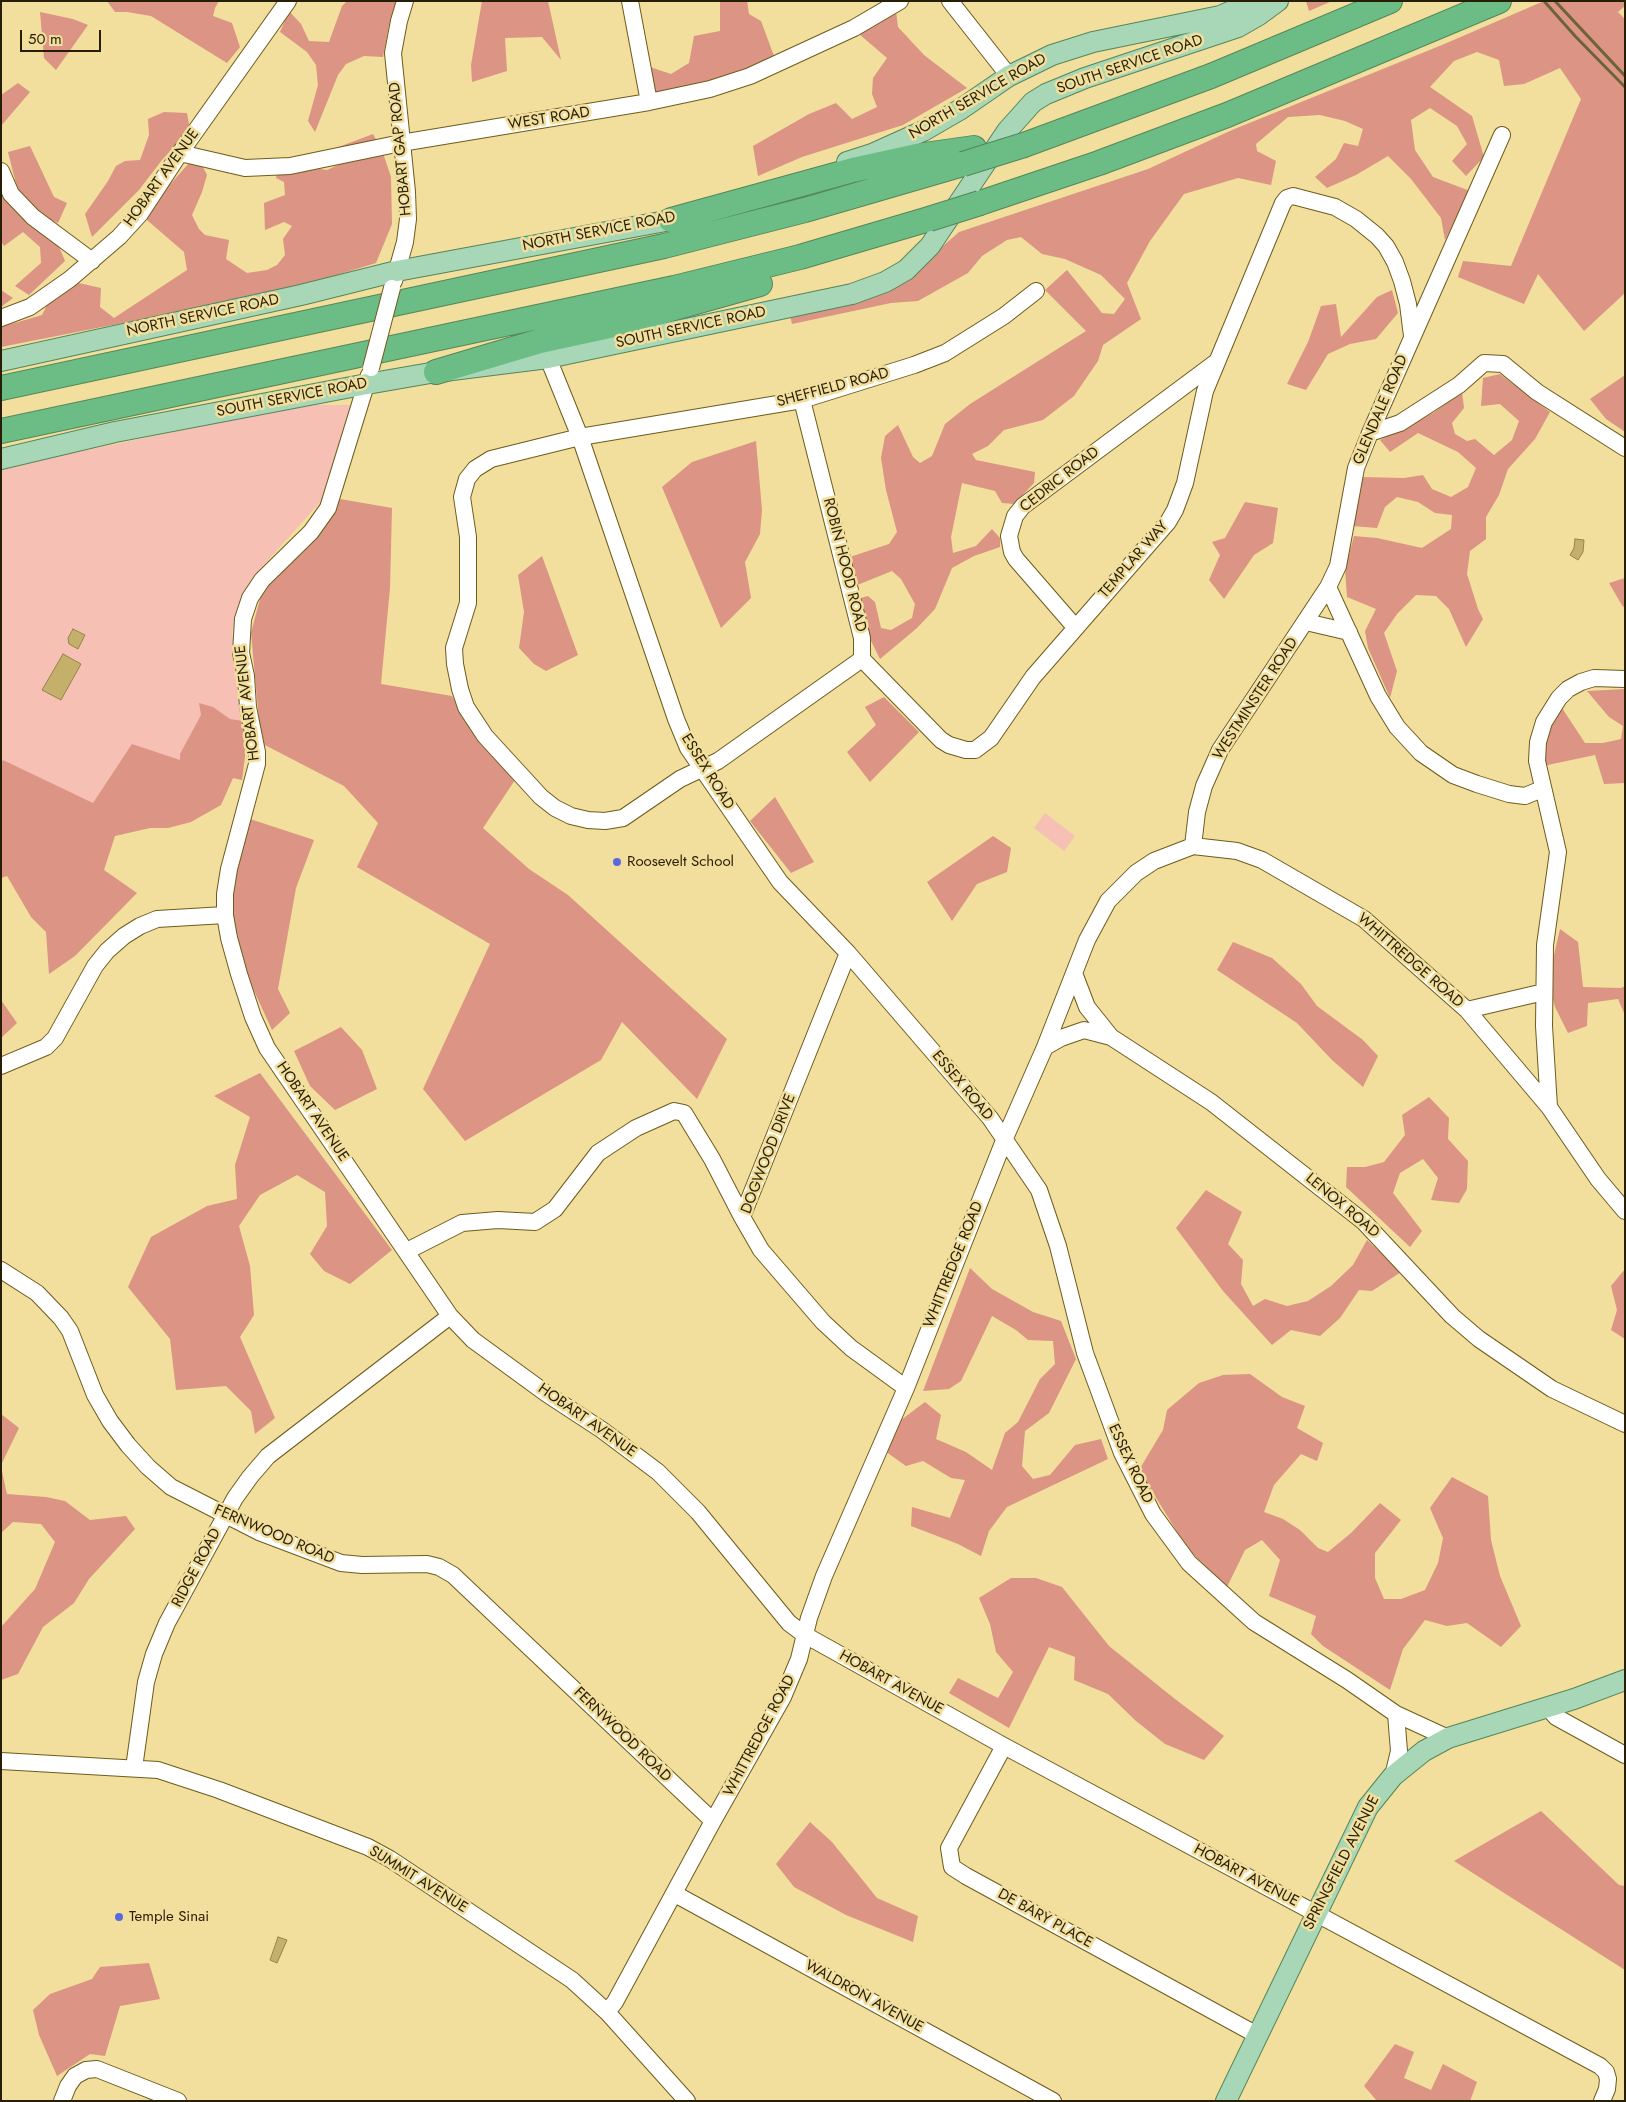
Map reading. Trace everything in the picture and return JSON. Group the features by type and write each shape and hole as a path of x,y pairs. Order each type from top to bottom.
{"highway":[{"path":"1,388 664,246 815,208 968,156 1024,145 1211,76 1390,1"},
{"path":"1,431 674,288 762,267 929,219 1100,163 1227,115 1499,1"},
{"path":"671,220 853,170 917,156 968,156"},
{"path":"436,372 540,341 614,326 801,272 929,219"}],"main road":[{"name":"NORTH SERVICE ROAD","path":"1,360 301,295 395,280 671,220 759,189 872,154 923,131 961,109 1009,76 1070,48 1220,16 1255,1"},
{"name":"SOUTH SERVICE ROAD","path":"1,459 369,376 436,372 548,358 852,294 885,282 906,270 930,246 1007,131 1033,102 1046,94 1084,78 1238,26 1259,15 1278,1"},
{"name":"SPRINGFIELD AVENUE","path":"1226,2101 1368,1806 1393,1776 1424,1751 1448,1738 1625,1680"}],"street":[{"name":"HOBART AVENUE","path":"1,318 30,307 92,261 119,237 140,214 180,153 288,1"},
{"name":"HOBART GAP ROAD","path":"369,376 405,242 408,219 394,52 399,21 405,1"},
{"path":"630,1 649,102"},
{"name":"WEST ROAD","path":"180,153 245,168 290,166 401,143 649,102 710,89 750,76 854,28 900,1"},
{"path":"950,1 1009,76"},
{"name":"GLENDALE ROAD","path":"1328,587 1338,566 1356,468 1412,336 1502,135"},
{"path":"1,171 6,195 32,217 92,261"},
{"name":"TEMPLAR WAY","path":"862,659 942,740 957,749 974,750 983,746 1001,725 1033,677 1168,522 1175,510 1185,483 1203,398 1215,363 1283,203 1287,198 1293,196 1335,208 1356,219 1377,236 1386,246 1395,262 1402,281 1408,304 1412,336"},
{"name":"SHEFFIELD ROAD","path":"702,768 680,779 622,818 605,821 579,818 555,808 541,797 485,736 466,707 455,664 454,648 468,603 468,537 462,496 467,479 475,469 490,459 580,438 802,400 914,365 945,353 1004,316 1036,290"},
{"name":"ESSEX ROAD","path":"548,358 580,438 676,719 688,748 780,882 848,953 990,1118 1039,1190 1058,1246 1085,1353 1122,1453 1153,1514 1189,1563 1254,1622 1347,1680 1396,1714 1448,1738"},
{"name":"CEDRIC ROAD","path":"1075,627 1016,560 1012,552 1009,536 1015,516 1023,506 1215,363"},
{"path":"1370,433 1400,423 1459,385 1484,364 1503,364 1537,392 1625,448"},
{"name":"HOBART AVENUE","path":"369,376 328,508 311,532 262,580 250,598 243,619 241,653 246,676 248,707 257,764 229,869 225,894 225,915 228,938 239,974 267,1048 450,1316 473,1340 547,1394 602,1430 658,1472 711,1527 790,1623 805,1635 1004,1746 1600,2066 1606,2072 1608,2079 1602,2101"},
{"name":"ROBIN HOOD ROAD","path":"802,400 862,638 862,659"},
{"path":"1328,587 1378,696 1397,727 1421,753 1453,775 1509,794 1525,796 1542,789"},
{"name":"WESTMINSTER ROAD","path":"1193,846 1197,812 1204,786 1220,750 1328,587"},
{"path":"1306,622 1349,632"},
{"path":"702,768 718,761 862,659"},
{"path":"1549,1107 1544,992 1546,945 1558,852 1536,761 1538,742 1544,722 1559,698 1568,689 1594,678 1625,679"},
{"name":"WHITTREDGE ROAD","path":"607,2012 615,2002 783,1697 799,1659 824,1576 906,1388 1004,1138 1045,1047 1097,918 1108,901 1123,884 1154,861 1193,846 1237,851 1262,860 1364,919 1467,1010 1549,1107 1598,1179 1625,1211"},
{"path":"1,1066 46,1047 55,1038 95,966 107,950 124,936 156,919 225,915"},
{"name":"DOGWOOD DRIVE","path":"848,953 742,1217 761,1250 823,1322 851,1348 906,1388"},
{"name":"LENOX ROAD","path":"1074,973 1087,1008 1111,1037 1211,1102 1364,1222 1452,1316 1479,1339 1552,1389 1625,1424"},
{"name":"WHITTREDGE ROAD","path":"1467,1010 1544,992"},
{"path":"1045,1047 1061,1038 1084,1030 1111,1037"},
{"path":"407,1251 462,1224 498,1220 535,1222 555,1209 598,1153 636,1128 674,1111 684,1113 712,1159 742,1217"},
{"name":"FERNWOOD ROAD","path":"1,1270 36,1293 61,1318 70,1331 94,1395 110,1421 133,1450 171,1486 259,1532 341,1563 362,1565 427,1564 439,1567 453,1575 713,1822"},
{"name":"RIDGE ROAD","path":"134,1768 146,1682 154,1654 167,1623 226,1515 250,1477 268,1456 450,1316"},
{"path":"1546,1707 1556,1717 1625,1754"},
{"path":"1393,1776 1400,1751 1396,1714"},
{"name":"DE BARY PLACE","path":"1004,1746 949,1848 952,1867 1257,2035"},
{"name":"SUMMIT AVENUE","path":"1,1762 158,1770 192,1780 373,1850 545,1961 590,1995 687,2101"},
{"name":"WALDRON AVENUE","path":"675,1894 1053,2101"},
{"path":"62,2101 68,2086 75,2076 86,2070 97,2070 178,2101"}],"shaded area":[{"path":"107,1 219,1 213,16 232,23 240,47 227,63 151,16 115,12"},
{"path":"347,1 397,1 389,25 383,57 364,56 346,64 338,75 315,132 308,121 318,85 316,65 307,52 280,32 289,11 301,24 309,41 329,42 342,6"},
{"path":"482,1 548,1 561,60 542,37 505,38 507,71 472,82 471,65"},
{"path":"720,1 747,1 749,14 761,21 774,56 736,77 675,92 652,92 647,66 671,74 689,63 694,36 720,31"},
{"path":"1306,1 1332,1 1309,11"},
{"path":"1544,1 1625,1 1625,6 1618,12 1625,19 1625,293 1584,331 1538,274 1524,304 1458,277 1463,261 1511,266 1581,99 1560,68 1524,84 1504,86 1499,60 1477,52 1454,61 1430,87 1472,116 1484,157 1466,176 1452,161 1467,144 1457,126 1430,108 1411,120 1415,150 1433,177 1470,191 1445,240 1441,218 1411,179 1388,156 1356,175 1327,188 1315,177 1336,159 1344,143 1358,146 1363,129 1345,121 1320,115 1288,117 1256,144 1257,151 1276,161 1271,185 1238,178 1184,194 1150,241 1127,283 1141,319 1103,345 1098,361 1074,396 1043,420 1004,430 988,446 972,454 976,460 1035,472 1034,483 1014,504 1002,503 995,491 962,483 951,537 953,553 976,546 992,529 1000,538 1000,547 974,556 952,568 935,609 917,628 880,659 868,635 857,599 868,596 875,602 881,628 891,630 912,618 915,604 901,579 892,571 855,586 847,558 889,544 897,532 886,490 881,458 885,436 898,425 913,457 920,463 932,456 945,424 970,404 1086,331 1045,290 1067,270 1102,313 1114,314 1125,299 1101,275 1065,259 1042,254 1021,237 1007,240 982,256 968,273 918,301 891,303 792,324 789,311 919,267 959,232 1148,169 1232,130 1442,45"},
{"path":"896,11 898,27 924,55 967,88 903,125 802,157 758,176 753,146 809,114 836,103 852,119 877,107 872,94 873,78 887,58 859,34"},
{"path":"40,12 73,19 88,25 56,70 44,58"},
{"path":"18,83 30,92 1,126 1,95"},
{"path":"164,112 187,113 190,130 162,160 139,190 92,237 85,214 116,166 125,161 140,160 149,135 148,119"},
{"path":"373,134 383,153 391,177 392,224 376,263 321,280 244,299 1,347 1,327 42,315 52,295 74,282 101,288 100,307 114,318 187,270 184,252 147,220 157,199 190,162 203,167 207,175 192,215 199,229 205,235 229,240 226,259 247,273 267,270 277,265 285,255 283,239 292,226 284,222 265,230 264,203 285,195 284,182 276,178 279,163 327,170 338,165 336,148"},
{"path":"30,146 54,197 67,203 58,223 40,215 18,192 8,152"},
{"path":"1,185 57,242 65,261 29,295 15,286 41,263 40,247 23,232 4,246 1,241"},
{"path":"1,290 13,298 1,307"},
{"path":"1392,290 1398,313 1376,339 1350,344 1328,354 1306,390 1287,384 1308,342 1321,306 1336,304 1341,337 1377,297"},
{"path":"1500,374 1550,412 1535,439 1508,469 1499,495 1486,517 1486,539 1470,551 1467,574 1483,619 1466,647 1449,609 1436,596 1416,595 1397,614 1384,633 1397,671 1390,698 1368,648 1365,631 1376,609 1347,597 1345,569 1354,536 1377,538 1422,548 1451,529 1452,515 1435,513 1418,502 1397,497 1385,507 1377,528 1352,526 1361,477 1404,478 1423,475 1432,489 1451,497 1468,487 1476,468 1458,452 1418,433 1390,452 1380,440 1433,413 1462,392 1464,408 1452,423 1455,434 1467,441 1475,439 1494,455 1512,440 1519,421 1500,404 1481,406 1483,378"},
{"path":"1625,375 1625,432 1606,419 1590,399"},
{"path":"291,405 351,405 325,497 253,577 232,632 246,748 242,780 233,778 61,850 1,878 1,468"},
{"path":"756,441 762,510 760,534 745,562 751,598 721,628 662,487 692,462"},
{"path":"340,499 392,508 390,588 381,684 452,696 471,728 515,780 483,828 529,869 568,895 727,1039 697,1099 622,1022 601,1060 465,1141 423,1089 490,944 357,867 378,823 344,786 261,743 251,633 261,595"},
{"path":"1245,502 1278,508 1273,543 1254,555 1224,599 1209,580 1220,555 1212,542 1225,538"},
{"path":"1575,539 1584,540 1583,552 1578,560 1570,555 1574,548"},
{"path":"542,556 578,655 546,671 534,664 519,648 524,612 518,575"},
{"path":"1625,578 1625,605 1623,607 1609,583"},
{"path":"73,629 85,635 78,649 69,644 68,638"},
{"path":"63,654 81,664 61,700 42,690"},
{"path":"1625,689 1625,783 1604,784 1595,755 1543,766 1544,729 1560,705 1585,743 1603,743 1621,739 1623,726 1609,717 1587,691"},
{"path":"884,697 919,732 870,782 847,752 876,725 865,707"},
{"path":"199,703 213,707 230,719 243,721 246,748 242,780 233,778 221,805 191,822 168,828 150,828 115,836 104,870 137,893 75,956 49,974 46,932 31,917 7,876 1,878 1,764 3,760 93,803 132,744 180,760 180,754 201,715"},
{"path":"775,797 814,862 791,873 750,821"},
{"path":"1045,813 1075,836 1064,851 1034,828"},
{"path":"247,818 314,840 296,888 278,989 290,1013 272,1030 250,982 235,938 232,885"},
{"path":"993,836 1011,848 1007,872 977,884 952,921 927,882"},
{"path":"1560,929 1578,942 1583,987 1621,988 1625,986 1625,1015 1618,999 1588,1003 1587,1026 1568,1033 1555,1007 1548,981"},
{"path":"1233,942 1272,958 1301,984 1317,1006 1363,1040 1378,1056 1363,1087 1332,1060 1297,1023 1217,970"},
{"path":"1,1000 17,1023 1,1038"},
{"path":"341,1027 362,1050 377,1089 335,1110 310,1086 294,1051"},
{"path":"260,1073 392,1250 350,1284 324,1271 310,1254 327,1226 325,1192 297,1175 260,1195 239,1226 250,1266 254,1315 240,1337 275,1418 255,1434 251,1411 226,1386 176,1390 170,1339 128,1287 151,1237 207,1206 237,1199 235,1165 250,1117 214,1096"},
{"path":"1429,1097 1449,1118 1448,1139 1468,1161 1467,1189 1459,1203 1431,1200 1438,1178 1423,1159 1400,1173 1393,1193 1422,1231 1410,1247 1346,1187 1347,1167 1365,1167 1384,1162 1405,1135 1402,1115"},
{"path":"1206,1190 1242,1212 1228,1244 1243,1260 1241,1284 1253,1306 1265,1299 1287,1306 1308,1301 1331,1286 1353,1265 1367,1240 1401,1272 1372,1291 1359,1290 1340,1318 1320,1336 1291,1330 1272,1345 1223,1291 1176,1228"},
{"path":"970,1268 992,1289 1033,1312 1061,1321 1076,1359 1049,1413 1025,1431 1022,1466 1033,1479 1050,1475 1075,1445 1101,1439 1108,1459 1007,1507 989,1531 981,1556 958,1544 911,1526 912,1507 950,1518 965,1480 951,1478 923,1461 906,1466 885,1451 901,1420 925,1402 941,1415 936,1439 966,1452 992,1470 1005,1433 1018,1422 1040,1379 1055,1364 1053,1341 1028,1340 1016,1330 992,1316 961,1381 949,1389 923,1391"},
{"path":"1625,1269 1625,1339 1611,1330 1617,1310 1611,1286"},
{"path":"1250,1374 1282,1397 1305,1406 1297,1428 1323,1443 1317,1461 1301,1454 1274,1485 1264,1512 1283,1519 1300,1530 1318,1548 1328,1552 1351,1533 1380,1503 1401,1520 1375,1553 1375,1578 1384,1599 1401,1599 1425,1590 1438,1563 1443,1538 1430,1508 1452,1477 1488,1496 1491,1540 1500,1576 1521,1626 1501,1647 1467,1623 1447,1626 1425,1620 1403,1649 1390,1690 1323,1646 1311,1634 1316,1616 1269,1596 1280,1560 1262,1540 1245,1550 1227,1587 1187,1548 1139,1470 1163,1430 1167,1410 1199,1383 1223,1375"},
{"path":"1,1414 19,1428 1,1465"},
{"path":"1,1467 7,1494 46,1497 65,1501 90,1520 126,1516 135,1529 89,1579 74,1603 43,1627 18,1674 1,1680 1,1627 35,1589 55,1542 41,1524 13,1522 1,1533"},
{"path":"1011,1578 1036,1578 1062,1587 1109,1646 1224,1736 1204,1760 1165,1744 1136,1721 1108,1694 1074,1680 1075,1657 1049,1647 1009,1728 949,1693 958,1678 998,1698 1013,1672 996,1652 990,1624 979,1598"},
{"path":"1541,1811 1619,1885 1625,1886 1625,1970 1454,1861"},
{"path":"810,1822 832,1842 877,1898 918,1916 913,1942 846,1915 794,1887 776,1864"},
{"path":"278,1937 287,1940 277,1963 270,1960"},
{"path":"149,1963 160,1999 120,2006 105,2056 90,2054 57,2076 39,2035 33,2010 50,1994 92,1979 100,1967"},
{"path":"1395,2044 1414,2052 1404,2078 1431,2090 1443,2064 1477,2082 1470,2101 1377,2101 1364,2086"}],"railway":[{"path":"1544,1 1625,87"},
{"path":"1555,1 1625,76"}],"place":[{"name":"Roosevelt School","path":"617,862"},
{"name":"Temple Sinai","path":"119,1917"}]}
